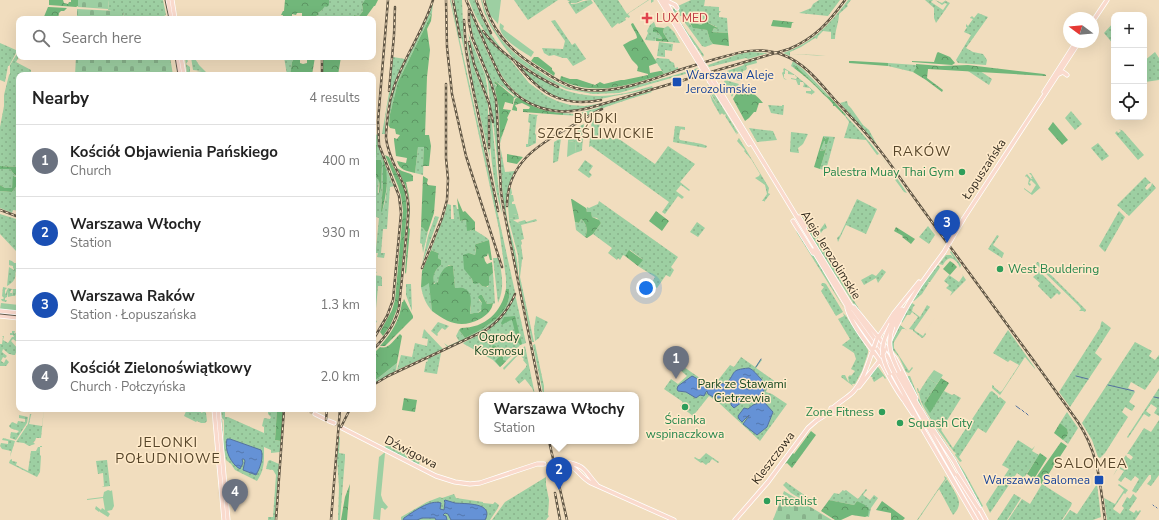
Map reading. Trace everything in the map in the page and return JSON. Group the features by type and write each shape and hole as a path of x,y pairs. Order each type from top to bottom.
{"main road":[{"path":"168,0 171,16"},
{"path":"172,0 175,16"},
{"name":"Aleje Jerozolimskie","path":"660,0 674,24 698,59"},
{"path":"664,0 677,8 672,10 674,16"},
{"name":"Aleje Jerozolimskie","path":"664,0 712,82 742,128 821,264 887,364 976,520"},
{"path":"1097,12 1106,0"},
{"path":"1099,12 1106,0"},
{"path":"666,9 668,16 665,20 670,20 674,24"},
{"name":"Łopuszańska","path":"881,358 904,310 919,285 1072,48"},
{"name":"Łopuszańska","path":"963,217 1075,48"},
{"path":"178,60 180,72"},
{"path":"182,60 184,72"},
{"path":"1058,75 1063,72 1067,75"},
{"name":"Aleje Jerozolimskie","path":"712,82 735,123 764,166"},
{"path":"735,123 740,135"},
{"path":"742,128 754,143"},
{"name":"Aleje Jerozolimskie","path":"795,218 847,302 884,351 981,520"},
{"name":"Łopuszańska","path":"873,349 895,311 932,266"},
{"path":"906,403 884,362 882,349 884,337 919,285"},
{"path":"904,301 892,325 890,335 892,358 899,372 959,469 986,520"},
{"path":"847,302 874,331 879,340 896,360 922,410"},
{"path":"847,302 852,320 873,349 876,356 881,358 883,366 894,387 926,433"},
{"path":"0,311 16,313"},
{"path":"0,316 16,318"},
{"path":"874,331 879,332 885,327"},
{"path":"834,409 851,394 858,385 865,372 873,349"},
{"path":"834,409 855,392 881,358"},
{"path":"876,366 883,366"},
{"name":"Kleszczowa","path":"735,520 767,484 808,428 830,412 832,414 834,413 836,411 834,409"},
{"path":"214,412 224,520"},
{"path":"218,412 228,520"},
{"path":"315,414 325,419"},
{"path":"920,415 936,438 957,475 986,520"},
{"path":"329,421 334,424"},
{"name":"Dźwigowa","path":"342,428 436,476 455,482 474,484 480,483 543,463"},
{"path":"943,444 981,520"},
{"path":"598,486 582,467 567,462 559,462 571,466 584,479 591,483 674,520"}],"green space":[{"path":"49,0 63,0 64,3 68,4 71,0 78,0 78,6 49,5"},
{"path":"78,0 109,0 108,9 78,7"},
{"path":"109,0 163,0 166,15 124,16 124,13 108,10"},
{"path":"285,0 329,0 329,5 327,7 325,6 316,16 302,16 302,13 297,13 296,15 292,14 292,16 283,16 281,15 284,11"},
{"path":"325,0 365,0 362,4 363,11 359,16 316,16 322,10"},
{"path":"365,0 378,0 367,16 359,16 363,11 362,4"},
{"path":"450,0 515,292 510,303 496,321 479,333 448,348 444,343 448,346 459,341 456,336 459,330 465,338 495,320 502,313 509,298 509,289 506,289 506,278 499,229"},
{"path":"453,0 462,0 464,48 467,63"},
{"path":"469,0 475,0 487,28 505,53 493,42 483,29"},
{"path":"481,0 494,29 513,52 545,75 573,89 590,92 608,91 642,84 698,68 699,70 619,93 593,94 566,89 541,77 513,58 491,27 484,12"},
{"path":"485,0 501,0 498,24 490,15"},
{"path":"514,0 558,0 528,20"},
{"path":"567,0 583,0 571,4 577,3 585,1 591,0 593,3 576,14 568,2 570,2"},
{"path":"593,0 618,0 627,14 649,0 629,13 629,18 625,18 626,20 619,24 618,23 612,28"},
{"path":"691,0 705,0 704,6 719,7 719,11 721,11 719,13 719,17 727,18 728,33 712,32 714,28 717,29 717,27 708,23 707,21 701,25 694,23 695,20 690,23 691,25 694,28 707,30 713,44 705,47 702,46 683,20 684,16 680,16 678,6"},
{"path":"819,0 840,0 828,16 799,13 811,8 813,4"},
{"path":"848,0 851,0 847,5 848,6 839,14 835,39 831,39 831,32 823,31 817,39 815,38 790,52 790,56 783,53 803,44 820,32 834,18"},
{"path":"925,0 933,0 931,2 943,10 947,4 945,3 942,5 935,0 942,3 946,0 945,2 950,3 936,23 934,18 934,8"},
{"path":"433,2 432,13 398,82 390,114 389,126 387,125 389,111 395,86"},
{"path":"48,7 67,8 64,11 61,11 58,16 44,16"},
{"path":"674,8 677,10 677,17 704,55 703,57 673,12"},
{"path":"77,9 124,12 123,16 77,16"},
{"path":"470,11 495,68 509,88 518,97 514,98 514,95 495,81 494,83 497,86 495,89 499,108 501,138 502,136 500,144 497,101 490,78 473,35"},
{"path":"432,13 431,21 427,29 430,50 427,77 425,135 429,135 431,146 429,166 423,166 424,147 418,147 415,173 404,170 398,164 397,161 406,163 407,158 396,156 394,138 397,139 400,135 396,134 395,129 390,128 389,126 390,114 398,82"},
{"path":"978,13 988,17 966,48 973,52 983,54 987,60 986,65 958,63 956,60 971,35 964,32 967,27 966,24 968,26 973,19 970,18 972,16 974,18"},
{"path":"693,18 699,18 694,21 695,23 701,25 706,20 708,23 718,28 714,28 712,32 728,33 729,46 713,44 707,30 693,28 690,23"},
{"path":"555,20 572,45 575,43 586,59 573,66 567,58 554,55 549,56 544,53 542,48 563,49 565,41 551,21"},
{"path":"773,20 794,23 792,23 791,28 771,26"},
{"path":"654,22 656,27 653,28 661,35 662,39 659,38 655,40 656,41 645,40 650,25"},
{"path":"500,23 504,26 503,29 534,52 531,57 505,38 500,28"},
{"path":"633,23 657,63 649,66 650,73 662,71 664,74 612,88 587,88 560,80 561,76 595,85 600,82 604,84 648,75 637,71 637,65 632,60 623,45 637,38 632,28 631,24"},
{"path":"478,25 491,42 509,58 529,83 545,95 570,105 585,106 603,103 575,110 558,111 543,108 524,99 514,91 499,71"},
{"path":"1111,25 1111,41 1104,33"},
{"path":"668,26 674,32 680,43 669,42 663,32 664,28"},
{"path":"653,28 664,28 663,32 669,42 656,41 656,38 662,38 656,32 653,32"},
{"path":"468,33 485,74 488,100 474,61"},
{"path":"467,42 475,71 488,104 490,159 473,85"},
{"path":"659,42 673,44 672,51 665,50 665,57 657,56"},
{"path":"0,43 16,50 16,53 8,66 5,82 0,80"},
{"path":"750,52 768,53 748,59 746,58 709,67 708,65 739,54"},
{"path":"938,52 950,57 955,63 952,65 912,62 934,62"},
{"path":"1155,52 1159,58 1159,80 1147,82 1147,59"},
{"path":"16,55 16,62 31,70 31,72 16,72 16,167 0,166 0,127 4,106 4,95 10,74 10,65"},
{"path":"393,57 405,59 390,95 386,114 385,134 382,134 390,87"},
{"path":"534,57 538,57 552,68 555,73 554,76 531,61"},
{"path":"657,58 669,59 674,63 675,68 678,67 678,69 664,74 655,60"},
{"path":"756,59 757,63 746,66 747,68 743,71 743,76 740,81 735,79 740,80 741,76 735,76 732,79 729,77 727,71 744,65 743,63"},
{"path":"76,60 170,60 172,72 75,72"},
{"path":"185,60 188,61 186,64 190,67 190,72 187,72"},
{"path":"191,60 196,60 206,72 196,72 202,71 193,70"},
{"path":"284,60 293,60 290,72 286,72"},
{"path":"293,60 300,60 300,63 303,64 307,63 307,60 314,60 312,72 290,72"},
{"path":"323,60 340,60 338,72 323,72"},
{"path":"793,61 803,69 830,97 827,96 797,67 794,68 791,66"},
{"path":"849,61 888,63 888,66 849,63"},
{"path":"517,63 538,77 559,88 585,95 611,95 652,86 653,88 595,100 568,100 560,98 542,89"},
{"path":"888,63 916,65 916,68 913,72 888,66"},
{"path":"916,64 941,66 968,65 1044,74 1046,76 928,69 927,78 943,90 942,92 913,72 916,68"},
{"path":"796,66 827,96 830,97 846,115 845,116 835,106 833,106 833,104 813,84 794,68"},
{"path":"784,68 795,75 788,74 788,71 785,70 784,78 787,80 784,79 782,73"},
{"path":"484,69 491,85 495,102 503,210 488,82"},
{"path":"968,71 980,71 992,79 989,85"},
{"path":"795,75 815,92 811,95 806,93 806,91 811,91 811,89 803,87 803,82 800,82 800,85 798,85 796,80 791,79 796,79 797,77"},
{"path":"725,80 739,84 732,97 724,82"},
{"path":"495,81 514,97 513,104 505,102 503,109 511,110 500,139 499,108 495,89 497,85 494,83"},
{"path":"708,84 718,105 709,85 738,133 736,132 737,135 725,116 726,115 722,113 720,115 712,101 710,94 719,108 707,87"},
{"path":"741,86 753,93 763,103 759,103 756,112 754,112 745,121 733,99"},
{"path":"651,91 652,92 589,114 581,119 579,118 581,116 563,115 563,113 576,114"},
{"path":"518,97 533,106 563,113 563,115 523,112 523,109 529,109 530,107 522,103 515,105 517,111 512,110 515,99"},
{"path":"847,101 848,105 863,125 869,130 877,145 840,103"},
{"path":"768,105 784,105 783,115 771,113"},
{"path":"489,108 492,122 502,214 492,161"},
{"path":"1071,111 1082,124 1075,130 1065,118"},
{"path":"529,114 538,115 535,133 536,143 526,147 526,144 528,144 530,123 528,122"},
{"path":"846,116 879,154 877,155 866,140 844,138 849,122"},
{"path":"592,119 600,120 599,132 603,139 619,139 655,164 668,146 695,164 680,182 690,190 689,191 681,185 676,191 684,197 682,199 678,196 665,214 662,212 669,202 591,146 589,147"},
{"path":"1053,122 1068,140 1062,145 1048,129"},
{"path":"584,124 582,150 575,153 576,142 568,141 569,136 577,137 578,127"},
{"path":"675,126 685,127 685,130 681,129 680,131 680,140 702,144 707,146 706,148 673,142"},
{"path":"749,128 773,131 777,140 757,142"},
{"path":"1119,129 1123,131 1144,155 1138,160 1115,133 1117,131 1118,133 1121,131"},
{"path":"791,132 808,134 803,144 798,148 799,153 790,152"},
{"path":"377,134 384,167 381,211 384,206 386,194 387,182 385,164 392,183 395,186 390,187 387,229 383,229 381,253 385,253 384,258 377,257 378,253 376,253 379,218 376,217 376,176 379,180 378,193 380,192 381,188 382,164 381,160 376,160"},
{"path":"823,136 835,137 826,170 820,169 827,146 825,150 820,151 824,140 827,140"},
{"path":"823,137 826,139 828,137 829,138 827,144 825,144 824,141 820,151 825,150 827,146 820,169 814,167"},
{"path":"561,138 558,161 553,163 554,142"},
{"path":"739,138 769,188 768,193 770,194 764,202 762,201 767,194 765,185 755,178 760,174 744,151 745,150 737,141"},
{"path":"568,141 576,142 575,153 567,157"},
{"path":"1098,143 1109,156 1102,161 1091,148"},
{"path":"418,147 424,147 423,175 415,173"},
{"path":"500,147 505,172 515,171 508,190 506,210 517,260 518,277 504,209"},
{"path":"507,154 523,157 517,164 507,162"},
{"path":"385,155 389,157 405,191 407,211 398,307 390,326 383,336 380,332 392,310 395,300 403,211 398,186"},
{"path":"383,159 387,178 382,212 381,211"},
{"path":"376,160 381,160 381,188 379,193 378,179 376,177"},
{"path":"585,160 593,166 589,172 592,175 589,178 578,170"},
{"path":"0,166 16,167 16,175 10,169 0,169"},
{"path":"397,168 413,176 413,181 406,182 409,196 410,229 406,274 409,199 406,187"},
{"path":"0,169 10,169 16,175 16,177 14,176 12,188 5,188 0,185"},
{"path":"1029,173 1031,173 1041,189 1040,188 1032,195 1024,189 1031,193 1036,185 1031,180 1029,183 1031,184 1030,186 1028,184 1029,179 1025,176 1027,174 1031,179 1033,178 1031,178 1032,176"},
{"path":"895,175 907,193 904,192 893,177"},
{"path":"13,176 16,177 16,187 12,192 0,191 0,185 5,188 12,188"},
{"path":"423,176 428,179 428,185 436,186 434,213 428,231 426,232 421,227"},
{"path":"1145,177 1151,183 1145,188 1147,190 1152,183 1156,188 1129,216 1117,205"},
{"path":"16,187 16,210 13,210 12,213 0,208 0,191 12,192"},
{"path":"510,188 514,201 512,204 515,204 518,214 513,215 513,218 509,219 508,205"},
{"path":"457,198 463,212 465,211 475,222 475,231 467,231 466,220 460,221"},
{"path":"571,199 586,208 587,212 591,212 592,217 599,220 601,223 593,234 587,238 585,237 587,230 585,223 581,219 579,223 575,222"},
{"path":"857,199 877,209 866,234 846,225 838,242 837,238 840,235"},
{"path":"599,201 678,257 671,267 674,270 670,277 666,275 657,288 651,284 655,277 638,266 642,259 630,250 625,256 623,255 620,260 618,258 617,260 608,253 612,248 593,234 601,223 597,218 592,217 591,213 587,212 586,210 587,207 589,208 598,204"},
{"path":"447,204 451,205 451,219 454,219 453,205 456,205 457,209 459,209 460,221 466,220 470,231 473,229 489,240 476,244 475,255 469,253 467,271 473,283 479,283 482,286 488,287 489,277 493,273 495,303 487,304 482,295 479,300 482,303 482,309 478,313 470,314 471,307 469,294 455,288 453,266 449,265 446,267 436,284 433,282 435,272 441,265 441,260 438,258 438,253 431,250"},
{"path":"656,211 669,221 662,231 649,221"},
{"path":"1119,211 1125,217 1105,252 1099,246"},
{"path":"0,214 16,219 16,251 0,234"},
{"path":"518,214 519,219 513,220 520,224 518,222 525,220 526,222 536,219 537,221 521,225 524,239 521,240 523,259 520,277 534,342 532,342 519,281 518,255 509,221 509,219 513,218 513,215"},
{"path":"435,216 439,217 422,264 428,236"},
{"path":"802,216 813,233 815,232 817,234 825,223 827,228 823,230 817,239 815,238 864,317 857,309 829,265 807,229"},
{"path":"581,219 585,223 586,227 585,237 576,230 575,222 579,223"},
{"path":"697,222 705,228 698,237 690,232"},
{"path":"795,226 820,266 845,310 797,233"},
{"path":"928,226 935,235 929,244 919,237"},
{"path":"421,227 426,232 428,231 423,253 422,244 420,243"},
{"path":"896,227 915,239 911,244 902,237 903,236 894,231"},
{"path":"997,235 999,236 993,245 1004,253 1002,258 988,249"},
{"path":"489,240 492,260 490,260 488,253 487,256 484,257 487,264 492,262 493,273 489,277 489,285 486,287 479,283 473,283 472,279 464,269 463,255 469,253 475,255 475,245"},
{"path":"826,249 832,258 834,256 835,258 833,262 848,286 855,283 853,287 848,290 823,251"},
{"path":"431,250 438,253 438,258 441,260 441,265 434,273 434,284 438,282 441,273 447,266 453,266 455,288 464,288 470,294 470,314 481,311 482,303 478,297 480,295 482,295 487,304 493,303 485,316 467,324 461,324 444,319 432,311 429,283 421,287 422,271"},
{"path":"629,250 643,260 638,266 625,256"},
{"path":"951,251 961,265 960,268 954,259 950,258 943,265 939,264 946,255 951,255 955,260 950,252"},
{"path":"498,257 502,274 502,292 498,303 493,258"},
{"path":"9,260 16,263 16,273 15,271 14,280 7,286 9,267 14,270 13,266 9,265"},
{"path":"950,261 957,267 950,275 943,269"},
{"path":"1037,262 1086,310 1085,312 1079,311 1081,309 1079,306 1036,264"},
{"path":"938,265 940,267 939,269 930,282 928,282 929,283 922,294 913,301 917,293"},
{"path":"882,269 886,272 878,283 876,278 864,285 861,280 872,274 876,276"},
{"path":"1041,270 1043,272 1042,274 1061,293 1059,295 1057,293 1051,299 1038,286 1040,283 1033,277"},
{"path":"962,274 966,280 950,296 952,292 946,288 949,285 944,281 949,275 959,282 963,276"},
{"path":"376,275 381,276 382,278 382,286 378,286 376,309"},
{"path":"429,282 432,311 425,300 421,287"},
{"path":"822,283 826,284 843,312 836,316 821,291 824,287 821,285"},
{"path":"406,284 411,284 412,311 406,295"},
{"path":"3,287 7,288 5,290 5,295 8,288 13,290 11,290 10,293 12,293 12,296 8,297 8,291 7,297 5,298 5,300 7,300 6,302 2,301 1,299 4,298 2,296"},
{"path":"13,289 16,289 15,296 12,296"},
{"path":"506,289 509,289 509,298 502,313 488,325 465,338 459,330 461,328 478,325 491,317 501,305"},
{"name":"Ogrody Kosmosu","path":"515,294 526,343 520,345 500,367 493,360 463,343 490,329 505,313"},
{"path":"404,299 413,318 385,346 380,346 395,326"},
{"path":"1,303 16,305 16,311 0,309"},
{"path":"912,303 915,305 912,311 920,317 927,305 930,307 914,330 923,336 942,307 922,338 913,330 909,329 918,317 912,312 910,315 907,315 902,323 901,322 901,319 909,305 910,306"},
{"path":"843,313 868,350 862,371 855,384 852,384 853,386 841,377 842,375 845,375 849,382 848,377 855,371 851,369 856,359 854,353 842,345 850,339 838,319 844,316"},
{"path":"515,316 522,344 520,345 517,340 512,320 502,325 501,323 504,317"},
{"path":"536,316 548,322 539,338 535,341 534,329"},
{"path":"1102,321 1111,328 1095,353 1102,359 1070,407 1059,392 1100,328"},
{"path":"438,322 449,326 445,330 442,328 437,336 431,331"},
{"path":"900,325 908,331 902,329 894,342 894,348 909,371 912,367 913,368 909,373 906,372 899,357 892,349 891,344"},
{"path":"424,329 443,349 397,370 401,355 412,357 415,343 427,346 428,339 422,338"},
{"path":"1008,330 1035,369 1025,357 1000,395 992,388 992,385 1000,392 1002,391 1019,365 1010,360 1008,362 993,353"},
{"path":"15,331 14,334 16,333 16,341 13,339 11,341 16,347 15,355 9,354 3,349 2,352 7,356 5,358 3,357 1,361 4,363 6,359 9,362 6,366 0,366 0,344 2,344 2,336 4,336 3,340 8,343 12,337 14,337 13,335 10,335 10,333"},
{"path":"400,334 402,336 397,363 376,380 376,351 380,347 386,347"},
{"path":"1135,342 1152,351 1149,356 1155,360 1159,355 1159,370 1145,390 1131,382 1128,388 1135,392 1129,402 1135,406 1132,411 1125,407 1122,412 1128,417 1105,453 1100,458 1098,457 1092,440 1082,423"},
{"path":"535,344 544,392 543,392 533,345"},
{"path":"493,345 496,346 499,354 503,355 503,360 506,361 500,367 495,361 499,357 495,355 491,357 485,355"},
{"path":"525,346 534,392 525,379 519,384 515,379 527,365 519,354 504,370 503,368"},
{"path":"441,353 437,374 424,372 426,362 428,361 427,359"},
{"name":"Park ze Stawami Cietrzewia","path":"741,357 755,367 761,359 762,360 756,368 776,382 770,390 767,388 766,392 772,394 787,404 760,441 719,403 709,396 693,416 680,406 683,402 664,389 671,379 678,384 687,376 679,369 681,365 707,383 719,379 730,365 734,367"},
{"path":"397,363 396,371 376,383 376,380"},
{"path":"877,367 886,378 885,379 883,376 874,382 873,378 870,376"},
{"path":"934,370 943,375 937,384 928,378"},
{"path":"910,376 923,409 965,473 983,506 981,508 923,411 907,378"},
{"path":"928,378 937,384 924,404 930,412 944,391 961,398 941,430 953,448 990,392 992,391 998,396 998,398 1000,397 1006,402 986,433 978,428 959,457 962,461 960,462 955,455 956,453 924,408 918,393 917,388 919,392"},
{"path":"941,378 949,383 930,413 924,404"},
{"path":"1159,388 1159,416 1154,413 1157,408 1151,404 1146,411 1151,415 1149,417 1144,414 1128,438 1127,437"},
{"path":"404,398 417,400 415,412 402,410"},
{"path":"44,412 41,438 36,438 33,442 35,444 29,446 24,443 16,442 28,424 30,414 32,415 29,424 42,426"},
{"path":"186,412 205,412 207,421 205,423 196,422 184,416"},
{"path":"221,412 225,412 225,417 264,433 264,427 262,426 264,418 270,419 271,417 268,412 277,412 275,440 281,441 280,452 271,453 271,450 264,447 263,469 257,481 235,470 226,460 224,449 221,419 224,445 224,420 222,418"},
{"path":"277,412 284,412 281,441 275,440"},
{"path":"1067,412 1078,428 1068,444 1063,440 1068,431 1060,423"},
{"path":"19,415 28,417 27,423 16,440 10,438 11,432 17,433 19,431 12,429 9,426 12,422 17,424 18,421 25,422 25,419 19,418"},
{"path":"1159,420 1159,475 1151,486 1147,484 1151,479 1151,475 1149,475 1136,493 1132,491 1139,479 1135,476 1131,481 1125,477 1121,482 1118,480 1124,471 1118,468 1113,476 1119,465 1125,470 1127,467 1120,464 1126,455 1131,460 1133,457 1127,454 1144,428 1151,432"},
{"path":"1060,423 1067,429 1068,433 1063,440 1054,433"},
{"path":"811,431 816,435 792,468 787,463 785,464 793,453 794,454"},
{"path":"339,436 339,453 345,454 345,458 340,520 338,520 339,487 337,458"},
{"path":"3,438 15,441 10,457 11,451 2,449 0,446 1,443 8,444 8,441 2,440"},
{"path":"1018,440 1032,449 1035,446 1032,451 1039,455 1024,478 1017,473 990,513 986,504 1009,469 1002,465"},
{"path":"1061,442 1067,446 1042,484 1035,479"},
{"path":"389,443 420,459 419,465 386,449 385,446 388,446"},
{"path":"38,447 40,447 40,472 37,477 9,463 12,459 12,461 17,462 16,465 28,471 31,451 36,451"},
{"path":"384,453 381,495 383,501 388,507 385,510 381,508 380,520 373,519 379,457"},
{"path":"706,453 719,462 718,463 712,459 706,465 694,458 700,459"},
{"path":"1040,453 1047,458 1034,479 1027,474"},
{"path":"107,460 110,486 102,487 104,486 103,473 98,474 96,461"},
{"path":"270,460 279,464 275,520 268,520 268,517 273,517 276,475 273,470 266,469 268,461"},
{"path":"944,476 947,478 941,487 947,479 959,500 957,510 953,515 939,489 917,520 945,479"},
{"path":"546,477 549,500 549,516 546,520 492,520 505,502"},
{"path":"786,482 810,499 808,502 791,493 783,485"},
{"path":"350,484 347,520 341,520 345,497"},
{"path":"1042,484 1072,503 1062,520 1008,520 1022,499 1030,504"},
{"path":"1097,484 1101,517 1093,520 1063,520 1070,510 1077,514"},
{"path":"1119,484 1128,490 1125,494 1124,493 1113,509 1120,514 1124,508 1122,506 1127,497 1130,499 1133,494 1137,498 1129,510 1134,513 1136,510 1138,512 1140,510 1141,511 1135,520 1107,520 1104,498 1115,504 1124,490 1118,485"},
{"path":"866,489 867,490 863,495 870,500 874,495 878,498 871,508 869,517 867,517 865,507 857,501 854,505 829,500 834,493 839,494 843,490 846,490 858,499"},
{"path":"112,490 114,506 112,510 107,511 110,514 108,517 95,509 96,506 101,510 102,508 105,510 103,498 87,499 103,497 104,492"},
{"path":"784,491 832,520 773,520"},
{"path":"454,494 456,498 483,503 493,504 495,502 499,505 490,520 401,520 401,517 427,502"},
{"path":"1014,494 1021,498 1007,520 997,520"},
{"path":"829,500 854,505 857,501 868,507 868,516 852,515 841,520 835,520 821,511"},
{"path":"882,501 905,518 903,520 891,520 891,513 876,510"}],"water":[{"path":"749,368 754,371 763,381 763,393 757,400 742,402 734,408 728,398 715,398 708,394 707,391 704,396 700,395 696,398 686,392 678,391 677,389 678,386 692,376 700,381 706,389 718,383 726,384 734,372"},
{"path":"764,402 773,412 767,427 757,435 743,424 749,415 742,422 738,416 744,408 748,409 753,405"},
{"path":"227,439 261,450 261,462 256,475 243,470 244,459 242,459 243,463 240,469 234,464 227,452"},
{"path":"445,500 482,507 486,510 487,514 485,520 451,520 448,514 445,513 443,515 446,516 447,520 422,518 417,520 403,520 427,504 437,502 441,503 440,509 444,510"}],"waterway":[{"path":"756,367 761,359"},
{"path":"1076,376 1088,379"},
{"path":"1108,385 1134,391"},
{"path":"1154,397 1159,398"},
{"path":"1016,406 1020,409"}],"tunnel":[{"path":"311,412 315,414"},
{"path":"334,423 342,428"},
{"path":"544,464 560,464"}],"tram line":[{"path":"165,0 168,16"},
{"path":"176,60 178,72"},
{"path":"0,314 16,316"}],"railway":[{"path":"376,335 387,316 393,300 401,213 399,196 379,145 378,121 388,0"},
{"path":"376,347 395,320 399,308 408,213 408,200 406,192 387,145 386,132 389,107 398,76 425,22 433,0"},
{"path":"446,0 447,47 452,94 466,156 502,267"},
{"path":"453,0 460,37"},
{"path":"466,0 498,71 510,89 520,97 541,108 565,111 577,111 589,108 789,49 798,45 821,29 845,0"},
{"path":"476,0 491,33"},
{"path":"484,0 496,29 515,51 548,74 575,88 600,91 614,89 641,83 679,70 735,54 759,50 775,52 783,55 805,68 860,126 881,152 1078,422 1085,434 1098,469 1105,520"},
{"path":"389,91 395,7"},
{"path":"469,10 469,23 472,37 491,83 496,100 501,192 540,392"},
{"path":"464,20 466,50 470,74 498,211"},
{"path":"483,31 507,55 538,77 558,87"},
{"path":"469,42 474,64 489,103 493,122"},
{"path":"322,60 322,72"},
{"path":"515,62 533,82 552,95 574,102 601,100"},
{"path":"422,268 442,218 447,200 446,84"},
{"path":"507,206 508,191 512,178 518,167 526,158 546,141 602,109"},
{"path":"489,116 489,148"},
{"path":"0,210 16,216"},
{"path":"376,383 388,376 486,330 503,314 510,305 515,294"},
{"path":"276,520 284,412"},
{"path":"326,420 327,412"},
{"path":"331,520 340,412"},
{"path":"341,427 348,412"},
{"path":"550,444 567,520"},
{"path":"555,493 560,520"}],"place":[{"name":"LUX MED","path":"647,18"},
{"name":"Warszawa Aleje Jerozolimskie","path":"677,82"},
{"name":"Palestra Muay Thai Gym","path":"962,172"},
{"name":"Warszawa Raków","path":"947,243"},
{"name":"West Bouldering","path":"1000,269"},
{"name":"Kościół Objawienia Pańskiego","path":"676,379"},
{"name":"Ścianka wspinaczkowa","path":"685,407"},
{"name":"Zone Fitness","path":"882,412"},
{"name":"Squash City","path":"900,423"},
{"name":"Warszawa Salomea","path":"1099,480"},
{"name":"Warszawa Włochy","path":"559,490"},
{"name":"Fitcalist","path":"767,501"},
{"name":"Kościół Zielonoświątkowy","path":"235,512"}],"district":[{"name":"BUDKI SZCZĘŚLIWICKIE","path":"596,126"},
{"name":"RAKÓW","path":"922,151"},
{"name":"JELONKI POŁUDNIOWE","path":"168,450"},
{"name":"SALOMEA","path":"1091,463"}]}
